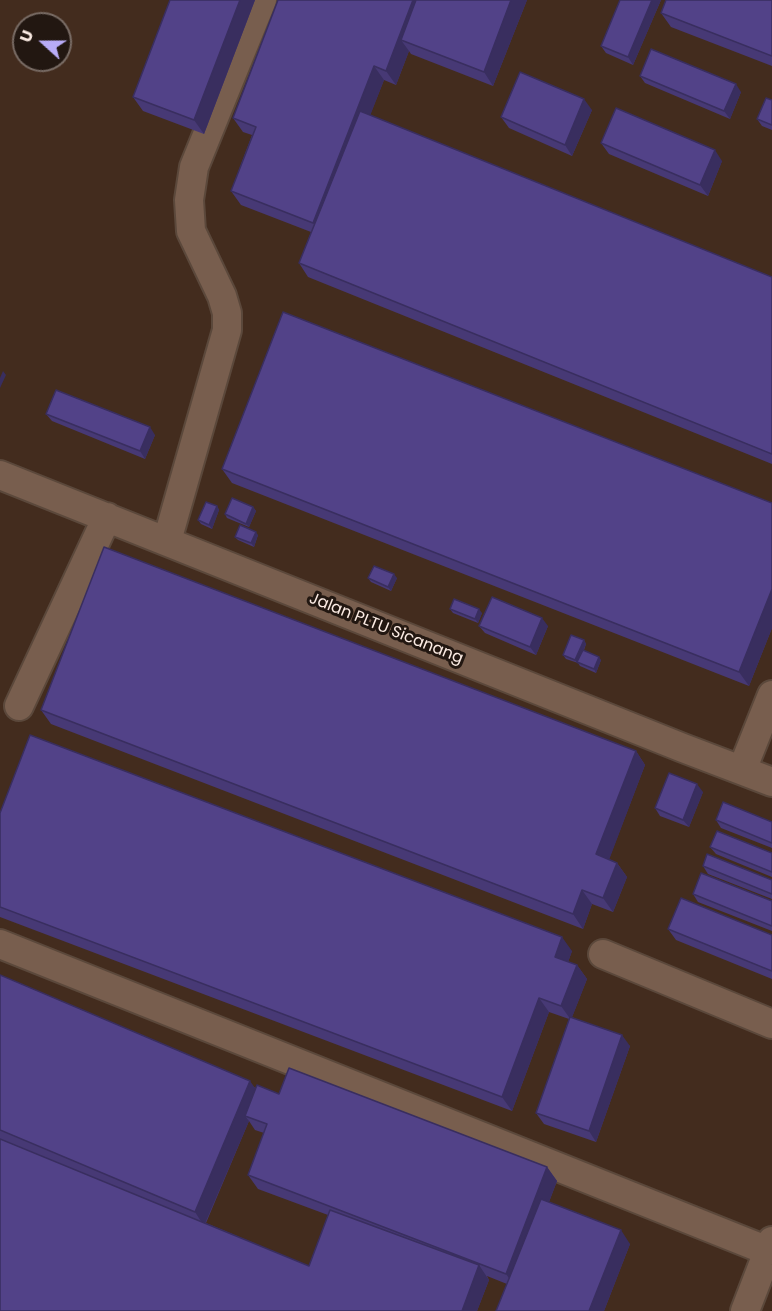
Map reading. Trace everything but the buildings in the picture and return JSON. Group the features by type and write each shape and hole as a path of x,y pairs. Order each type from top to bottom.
{"lane":[{"path":"167,541 227,330 222,296 191,231 189,200 194,167 262,0"},
{"name":"Jalan PLTU Sicanang","path":"0,475 772,782"},
{"path":"19,706 107,518"},
{"path":"742,770 772,695"},
{"path":"0,944 770,1246 746,1311"},
{"path":"603,954 772,1024"}]}
